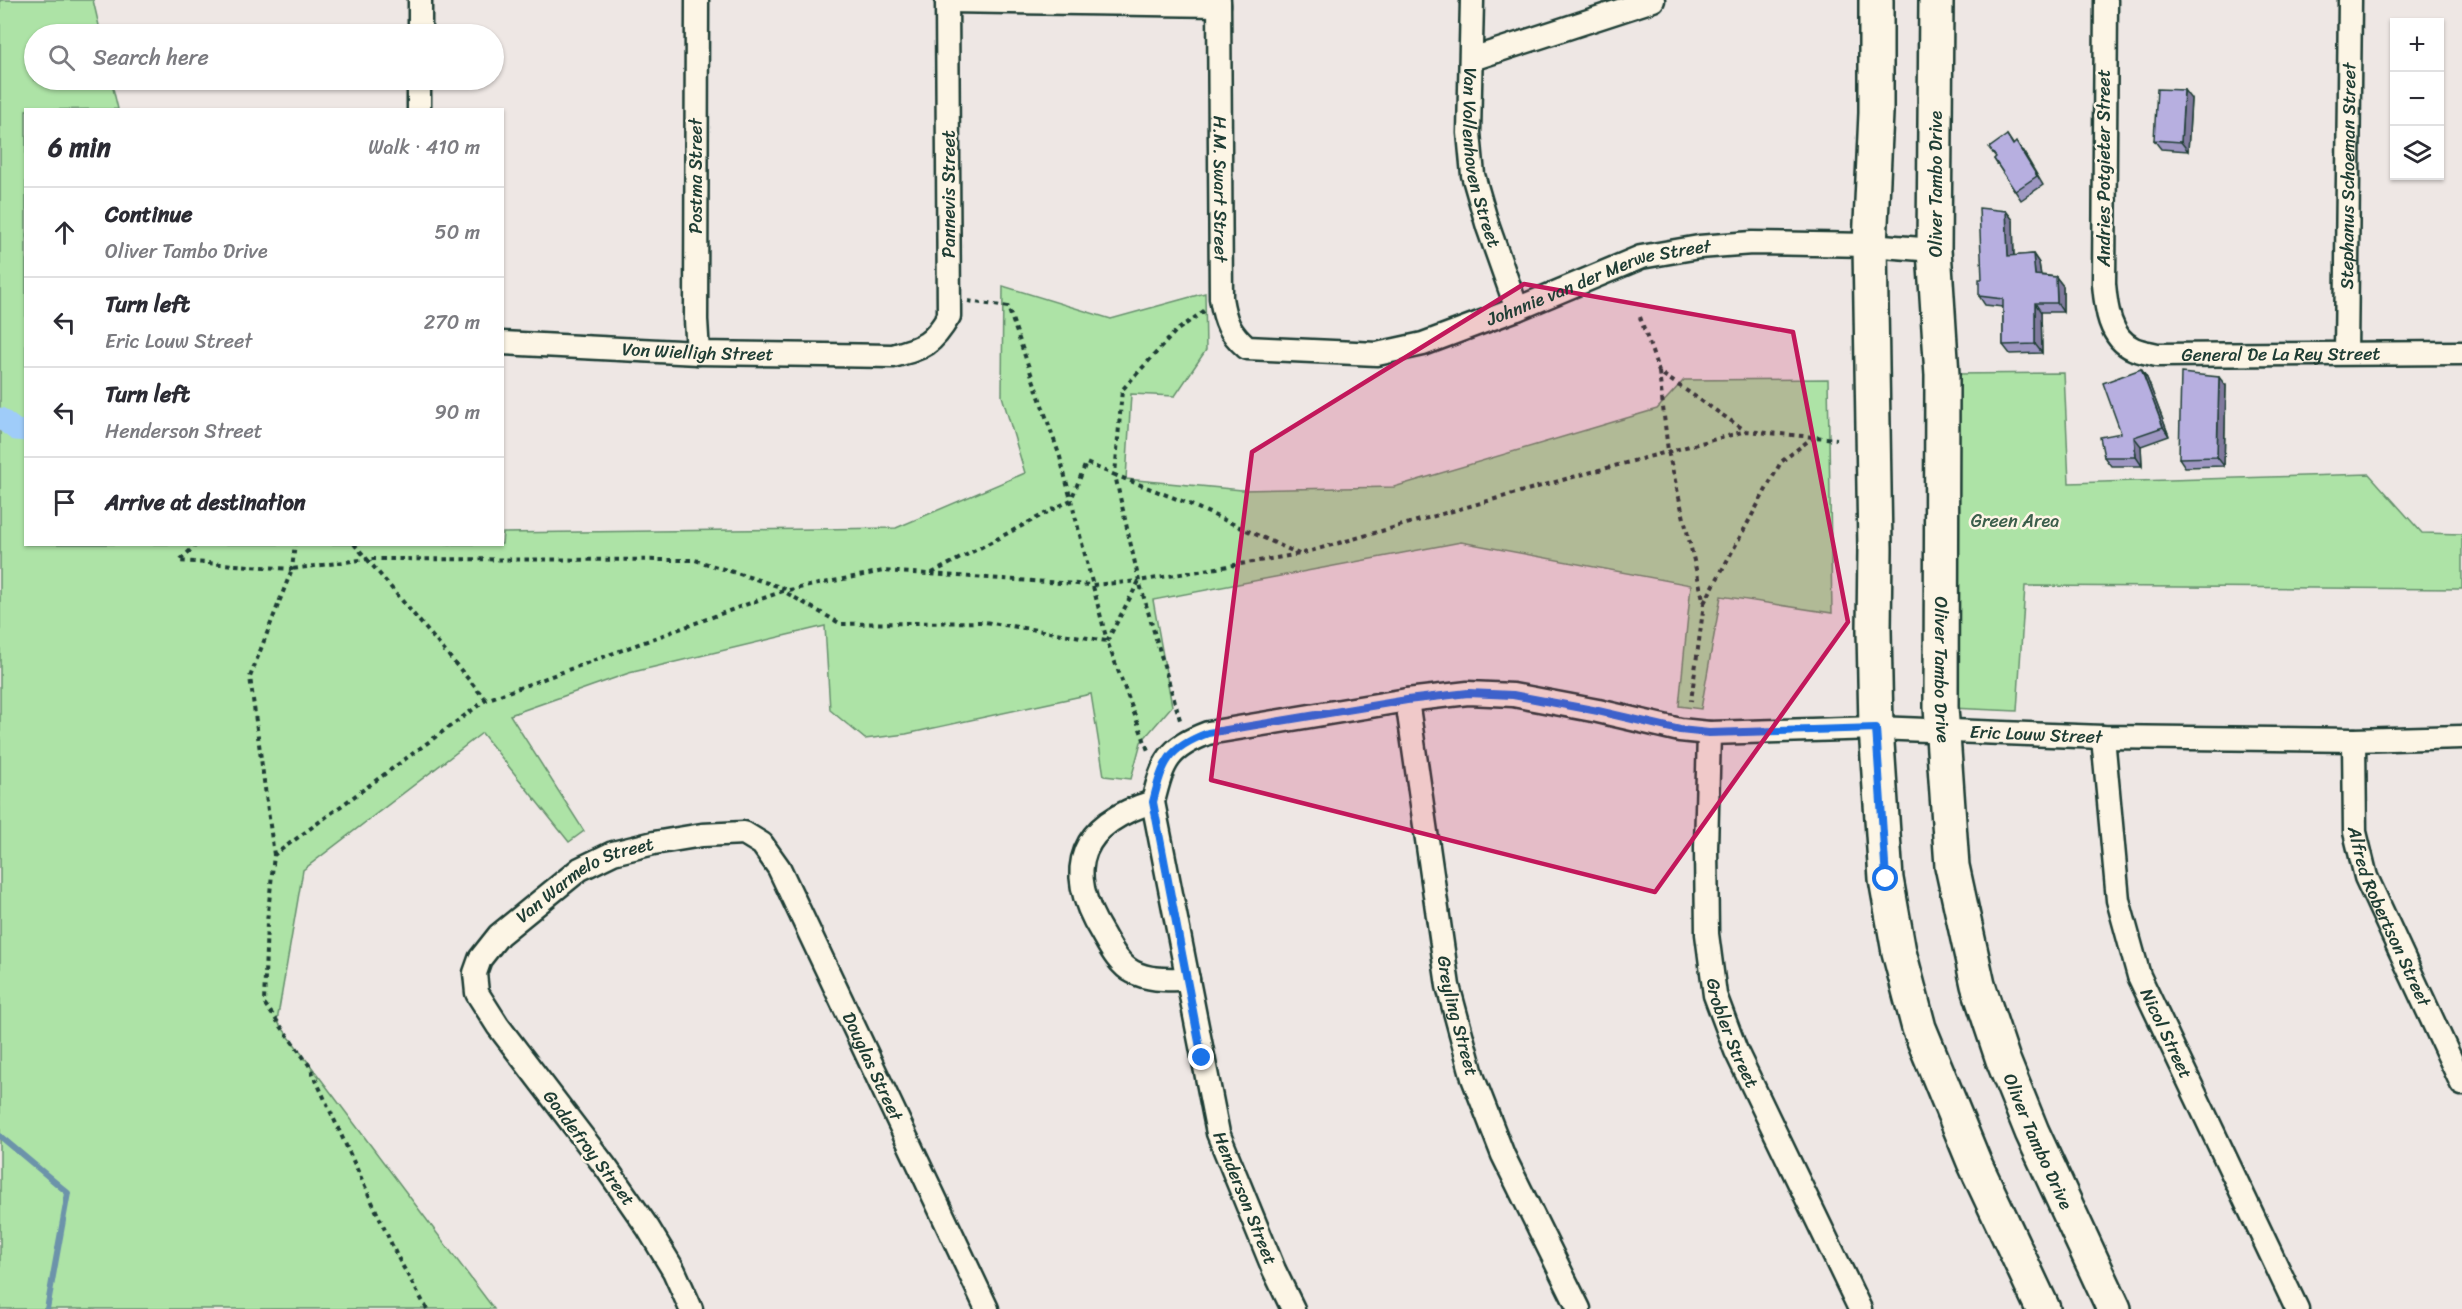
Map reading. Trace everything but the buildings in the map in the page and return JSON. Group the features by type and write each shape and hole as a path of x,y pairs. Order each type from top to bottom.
{"street":[{"path":"420,0 420,24"},
{"name":"Postma Street","path":"697,0 696,320 698,352"},
{"path":"947,0 1219,3"},
{"name":"Pannevis Street","path":"893,356 919,349 936,338 950,316 947,0"},
{"name":"Van Vollenhoven Street","path":"1472,0 1469,133 1473,175 1516,309"},
{"path":"1472,59 1653,0"},
{"path":"1876,0 1876,113 1870,245 1876,728 1886,879 1899,952 1919,1028 1974,1162 2043,1309"},
{"name":"Oliver Tambo Drive","path":"1936,0 1934,249 1942,375 1942,732 1952,866 1978,985 2003,1060 2032,1132 2114,1309"},
{"name":"Andries Potgieter Street","path":"2106,0 2104,284 2106,312 2116,333"},
{"name":"Stephanus Schoeman Street","path":"2346,353 2350,0"},
{"name":"H.M. Swart Street","path":"1219,3 1221,298 1224,318 1233,335 1247,348 1267,350"},
{"path":"419,108 420,90"},
{"name":"Johnnie van der Merwe Street","path":"1267,350 1377,354 1423,344 1516,309 1641,257 1699,247 1752,243 1870,245 1934,249"},
{"name":"General De La Rey Street","path":"2116,333 2132,348 2157,355 2346,353 2459,358"},
{"name":"Von Wielligh Street","path":"504,343 698,352 893,356"},
{"name":"Eric Louw Street","path":"1156,791 1167,759 1186,741 1208,733 1407,700 1468,693 1513,695 1680,730 1709,733 1876,728 2103,737 2354,740 2462,737"},
{"name":"Greyling Street","path":"1407,700 1448,986 1473,1078 1503,1155 1580,1309"},
{"name":"Grobler Street","path":"1709,733 1706,848 1707,934 1715,995 1736,1051 1860,1309"},
{"name":"Nicol Street","path":"2103,737 2118,900 2139,976 2297,1309"},
{"name":"Alfred Robertson Street","path":"2354,740 2355,832 2366,877 2462,1084"},
{"path":"1156,791 1111,821 1094,837 1081,860 1083,888 1097,925 1115,954 1132,971 1149,978 1188,979"},
{"name":"Henderson Street","path":"1156,791 1188,979 1218,1133 1274,1270 1293,1309"},
{"name":"Van Warmelo Street","path":"477,993 475,973 480,959 499,935 580,869 614,853 654,843 702,836 744,834"},
{"name":"Douglas Street","path":"744,834 762,844 779,867 987,1309"},
{"name":"Goddefroy Street","path":"477,993 498,1026 607,1169 648,1228 674,1271 691,1309"}],"path":[{"path":"950,298 1008,307 1060,457 1107,641 1156,791"},
{"path":"1186,741 1139,581 1114,475 1122,390 1176,331 1221,298"},
{"path":"1640,317 1659,372 1668,451 1704,603 1691,701"},
{"path":"1659,372 1746,431"},
{"path":"274,855 486,700 783,591 883,571 1092,585 1139,581 1300,554 1746,431 1837,439"},
{"path":"1704,603 1781,462 1812,437"},
{"path":"932,573 1071,500 1086,463 1187,503 1300,554"},
{"path":"194,546 179,561 291,569 367,559 695,560 790,590"},
{"path":"295,546 291,569 250,677 274,855 267,922 264,1004 309,1065 397,1256 428,1309"},
{"path":"356,546 486,700"},
{"path":"1107,641 1139,581"},
{"path":"783,591 841,624 985,622 1107,641"}],"highlighted area":[{"path":"1524,284 1793,332 1848,622 1655,892 1211,780 1252,452"}],"green space":[{"path":"0,0 93,0 99,24 24,24 24,90 113,90 118,108 24,108 24,546 504,546 504,533 896,528 1025,473 1002,396 1003,286 1111,319 1205,293 1206,350 1175,396 1131,394 1126,479 1242,490 1394,487 1657,409 1684,380 1828,379 1832,613 1721,596 1701,709 1679,706 1691,585 1461,542 1153,600 1172,706 1141,742 1131,779 1104,776 1091,694 906,734 865,739 830,710 825,626 629,673 510,715 584,831 569,842 482,733 303,870 277,1021 494,1309 0,1309"},
{"name":"Green Area","path":"2064,373 2069,483 2369,474 2422,533 2462,534 2462,589 2025,586 2017,711 1950,708 1951,374"}],"waterway":[{"path":"0,418 16,430 24,431"},
{"path":"0,1136 68,1193 47,1309"}],"route":[{"path":"1202,1058 1153,802 1158,780 1167,759 1186,741 1208,733 1407,700 1468,693 1513,695 1680,730 1709,733 1876,728 1886,879"}]}
